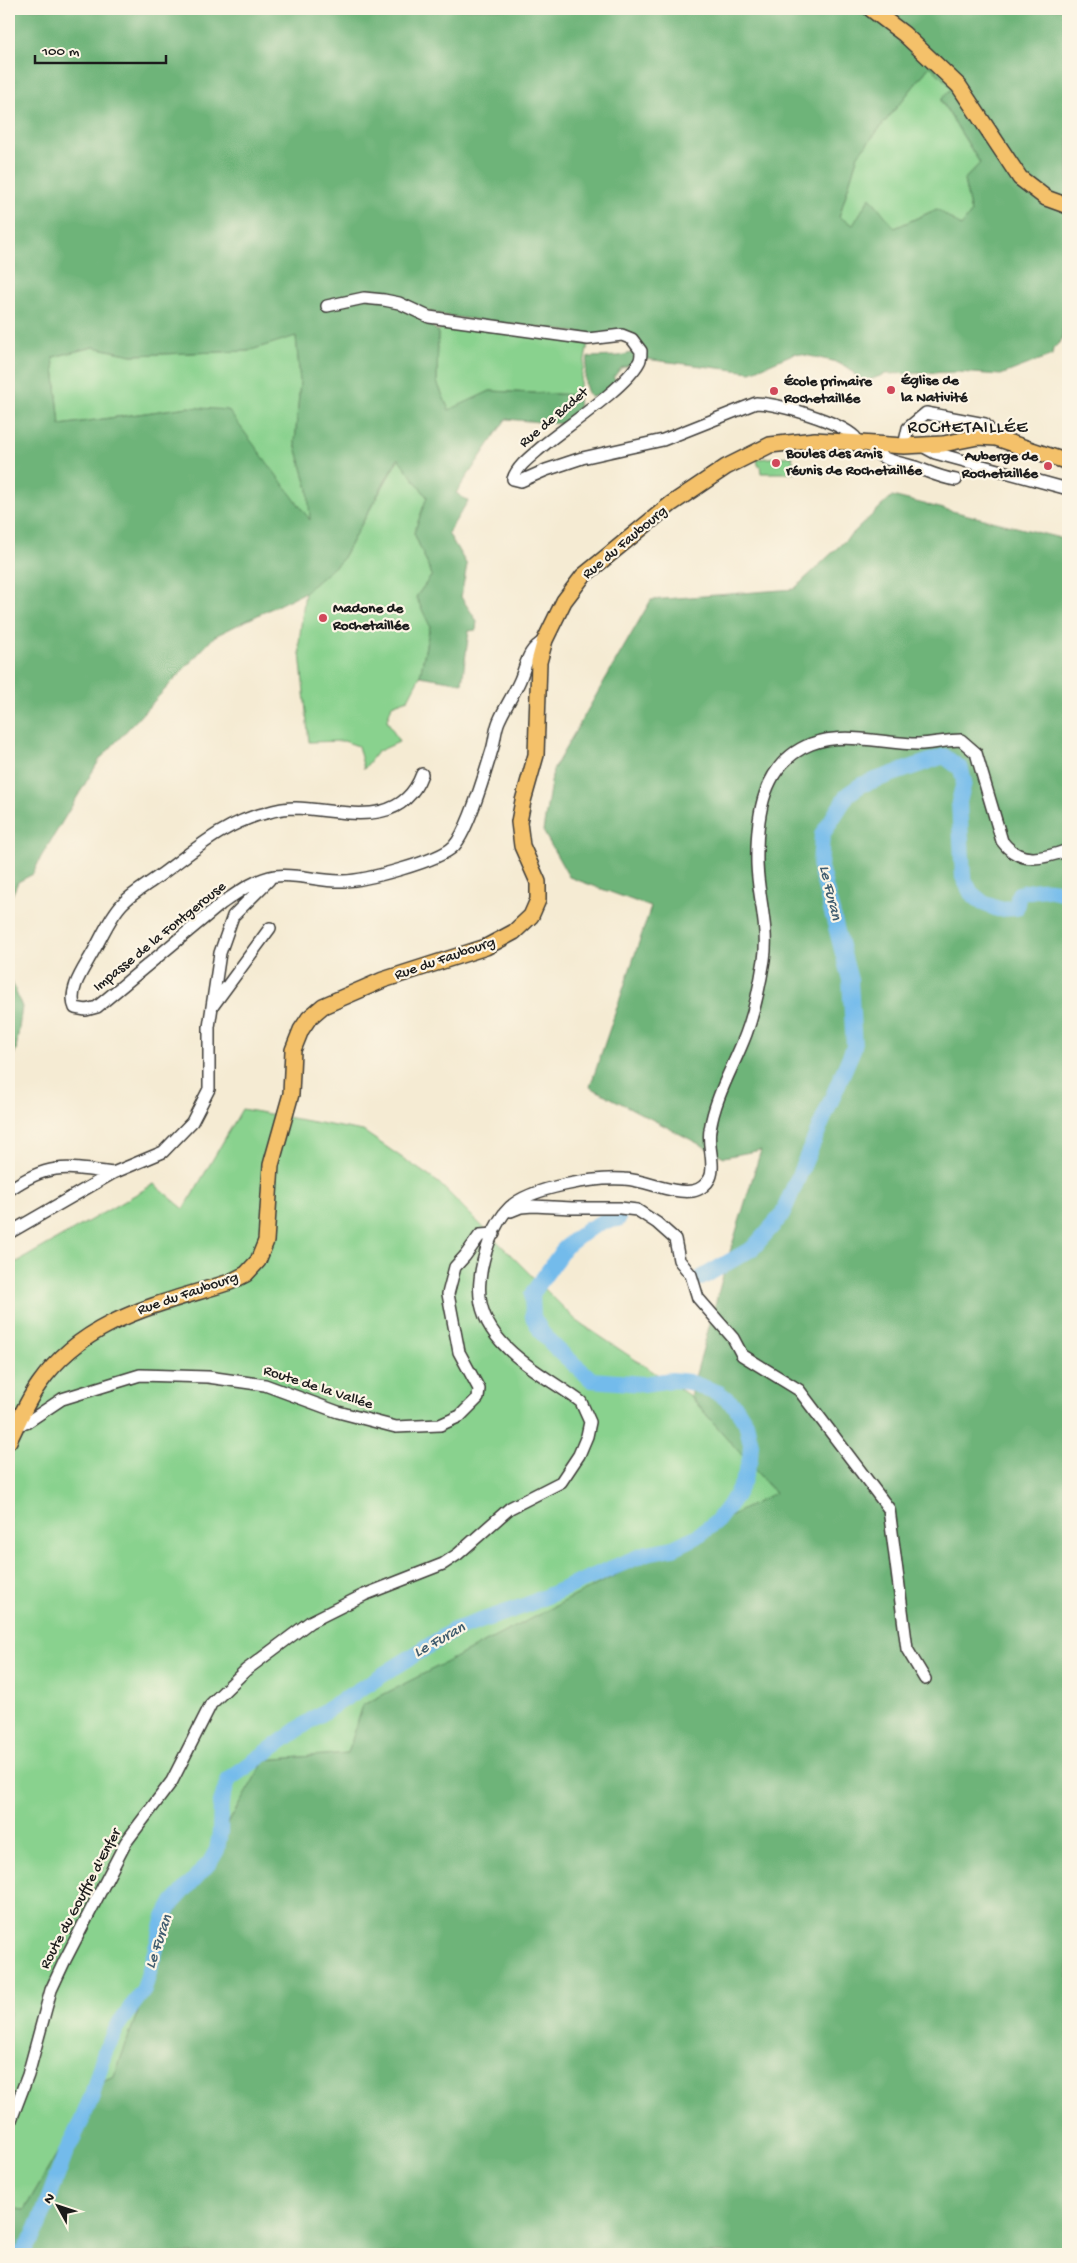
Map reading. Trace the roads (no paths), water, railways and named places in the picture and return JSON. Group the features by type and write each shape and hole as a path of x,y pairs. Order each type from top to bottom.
{"main road":[{"path":"871,9 904,34 959,86 996,145 1020,178 1046,198 1068,206"},
{"name":"Rue du Faubourg","path":"9,1441 38,1385 52,1367 69,1351 100,1329 123,1316 230,1282 246,1274 258,1261 266,1241 271,1165 290,1094 293,1050 308,1018 323,1006 383,980 486,947 514,932 531,916 538,900 538,882 522,846 519,822 522,801 536,755 539,662 545,640 564,601 583,576 671,504 726,466 770,444 815,440 904,446 943,444 978,437 996,438 1067,459"}],"street":[{"name":"Rue de Badet","path":"327,306 364,298 384,300 399,303 429,317 588,339 622,335 632,339 641,351 641,360 634,370 534,454 515,474 513,479 515,481 522,481 546,470 582,458 663,440 756,404 788,408 850,433 863,444"},
{"path":"904,446 908,428 926,413 985,424 996,438"},
{"path":"863,444 890,462 916,467 940,478 956,480"},
{"path":"920,445 935,452 1068,489"},
{"path":"9,1233 113,1173 163,1152 192,1122 209,1089 209,1027 220,953 233,916 274,876 290,875 343,882 370,877 417,864 454,846 475,801 499,721 520,681 533,646 545,640"},
{"name":"Route du Gouffre d'Enfer","path":"9,2125 28,2075 50,1990 126,1842 172,1781 211,1704 246,1670 310,1622 364,1595 443,1564 510,1508 561,1482 579,1455 587,1436 590,1422 581,1402 512,1354 494,1334 482,1309 479,1285 483,1257 503,1215 517,1201 546,1190 583,1180 626,1178 673,1189 694,1191 704,1186 711,1177 710,1131 716,1106 753,1016 764,960 765,922 757,864 765,790 773,775 796,752 809,744 840,737 920,744 942,740 961,740 976,753 1002,841 1009,851 1019,856 1032,858 1068,850"},
{"name":"Impasse de la Fontgerouse","path":"274,876 264,878 243,889 221,904 97,1007 86,1010 75,1008 73,998 79,977 118,908 123,902 225,828 266,813 294,808 354,814 373,813 391,808 408,800 422,774"},
{"path":"211,1008 270,928"},
{"path":"9,1190 29,1176 52,1169 76,1168 113,1173"},
{"path":"503,1215 521,1207 533,1206 636,1210 657,1223 675,1239 679,1260 693,1280 698,1298 733,1338 742,1355 799,1390 889,1510 907,1649 924,1679"},
{"name":"Route de la Vallée","path":"17,1424 26,1423 62,1399 140,1375 208,1377 264,1385 308,1402 396,1427 440,1425 460,1416 478,1398 479,1389 459,1352 448,1294 455,1267 480,1235 494,1234"}],"waterway":[{"name":"Le Furan","path":"701,1278 753,1248 782,1215 854,1047 850,980 820,867 822,835 848,794 861,785 944,756 961,769 964,782 959,802 963,877 971,893 983,903 998,909 1016,908 1019,894 1032,891 1050,890 1068,895"},
{"name":"Le Furan","path":"21,2254 34,2235 66,2152 82,2120 92,2095 105,2051 120,2022 144,1990 165,1917 172,1904 210,1862 217,1850 221,1802 229,1779 314,1718 454,1630 524,1606 647,1553 673,1548 696,1537 717,1521 735,1497 743,1482 750,1459 751,1444 746,1423 735,1406 719,1393 689,1382 672,1380 643,1384 592,1380 542,1333 533,1317 532,1294 565,1247 587,1230 604,1221 618,1219"}],"place":[{"name":"Église de la Nativité","path":"891,390"},
{"name":"École primaire Rochetaillée","path":"774,391"},
{"name":"Boules des amis réunis de Rochetaillée","path":"776,463"},
{"name":"Auberge de Rochetaillée","path":"1048,466"},
{"name":"Madone de Rochetaillée","path":"323,618"}],"district":[{"name":"ROCHETAILLÉE","path":"968,428"}]}
